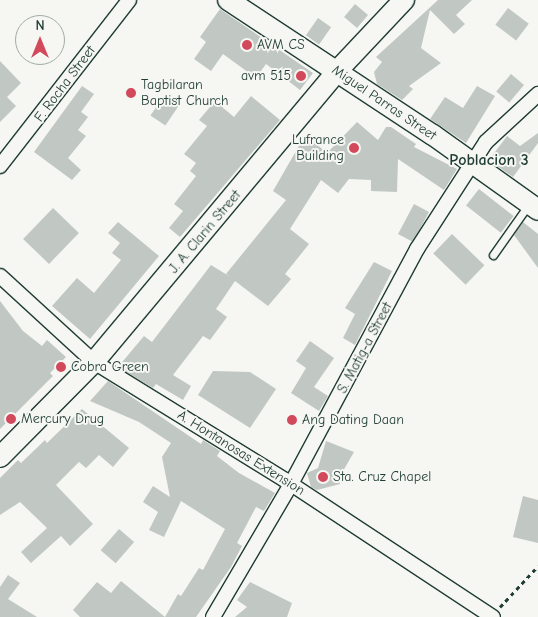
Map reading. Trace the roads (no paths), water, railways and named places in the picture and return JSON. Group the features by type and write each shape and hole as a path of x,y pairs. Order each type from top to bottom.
{"main road":[{"name":"Miguel Parras Street","path":"228,0 337,71 534,207"},
{"name":"J. A. Clarin Street","path":"0,457 94,362 337,71 404,0"}],"street":[{"name":"F. Rocha Street","path":"0,166 129,0"},
{"name":"S. Matig-a Street","path":"213,617 291,484 417,249 472,164 509,117 538,94"},
{"name":"A. Hontanosas Extension","path":"0,276 94,362 291,484 492,617"}],"lane":[{"path":"493,255 534,207"}],"place":[{"name":"AVM CS","path":"247,45"},
{"name":"avm 515","path":"301,76"},
{"name":"Tagbilaran Baptist Church","path":"131,93"},
{"name":"Lufrance Building","path":"354,148"},
{"name":"Cobra Green","path":"61,367"},
{"name":"Mercury Drug","path":"11,419"},
{"name":"Ang Dating Daan","path":"292,420"},
{"name":"Sta. Cruz Chapel","path":"323,477"}],"district":[{"name":"Poblacion 3","path":"489,160"}]}
